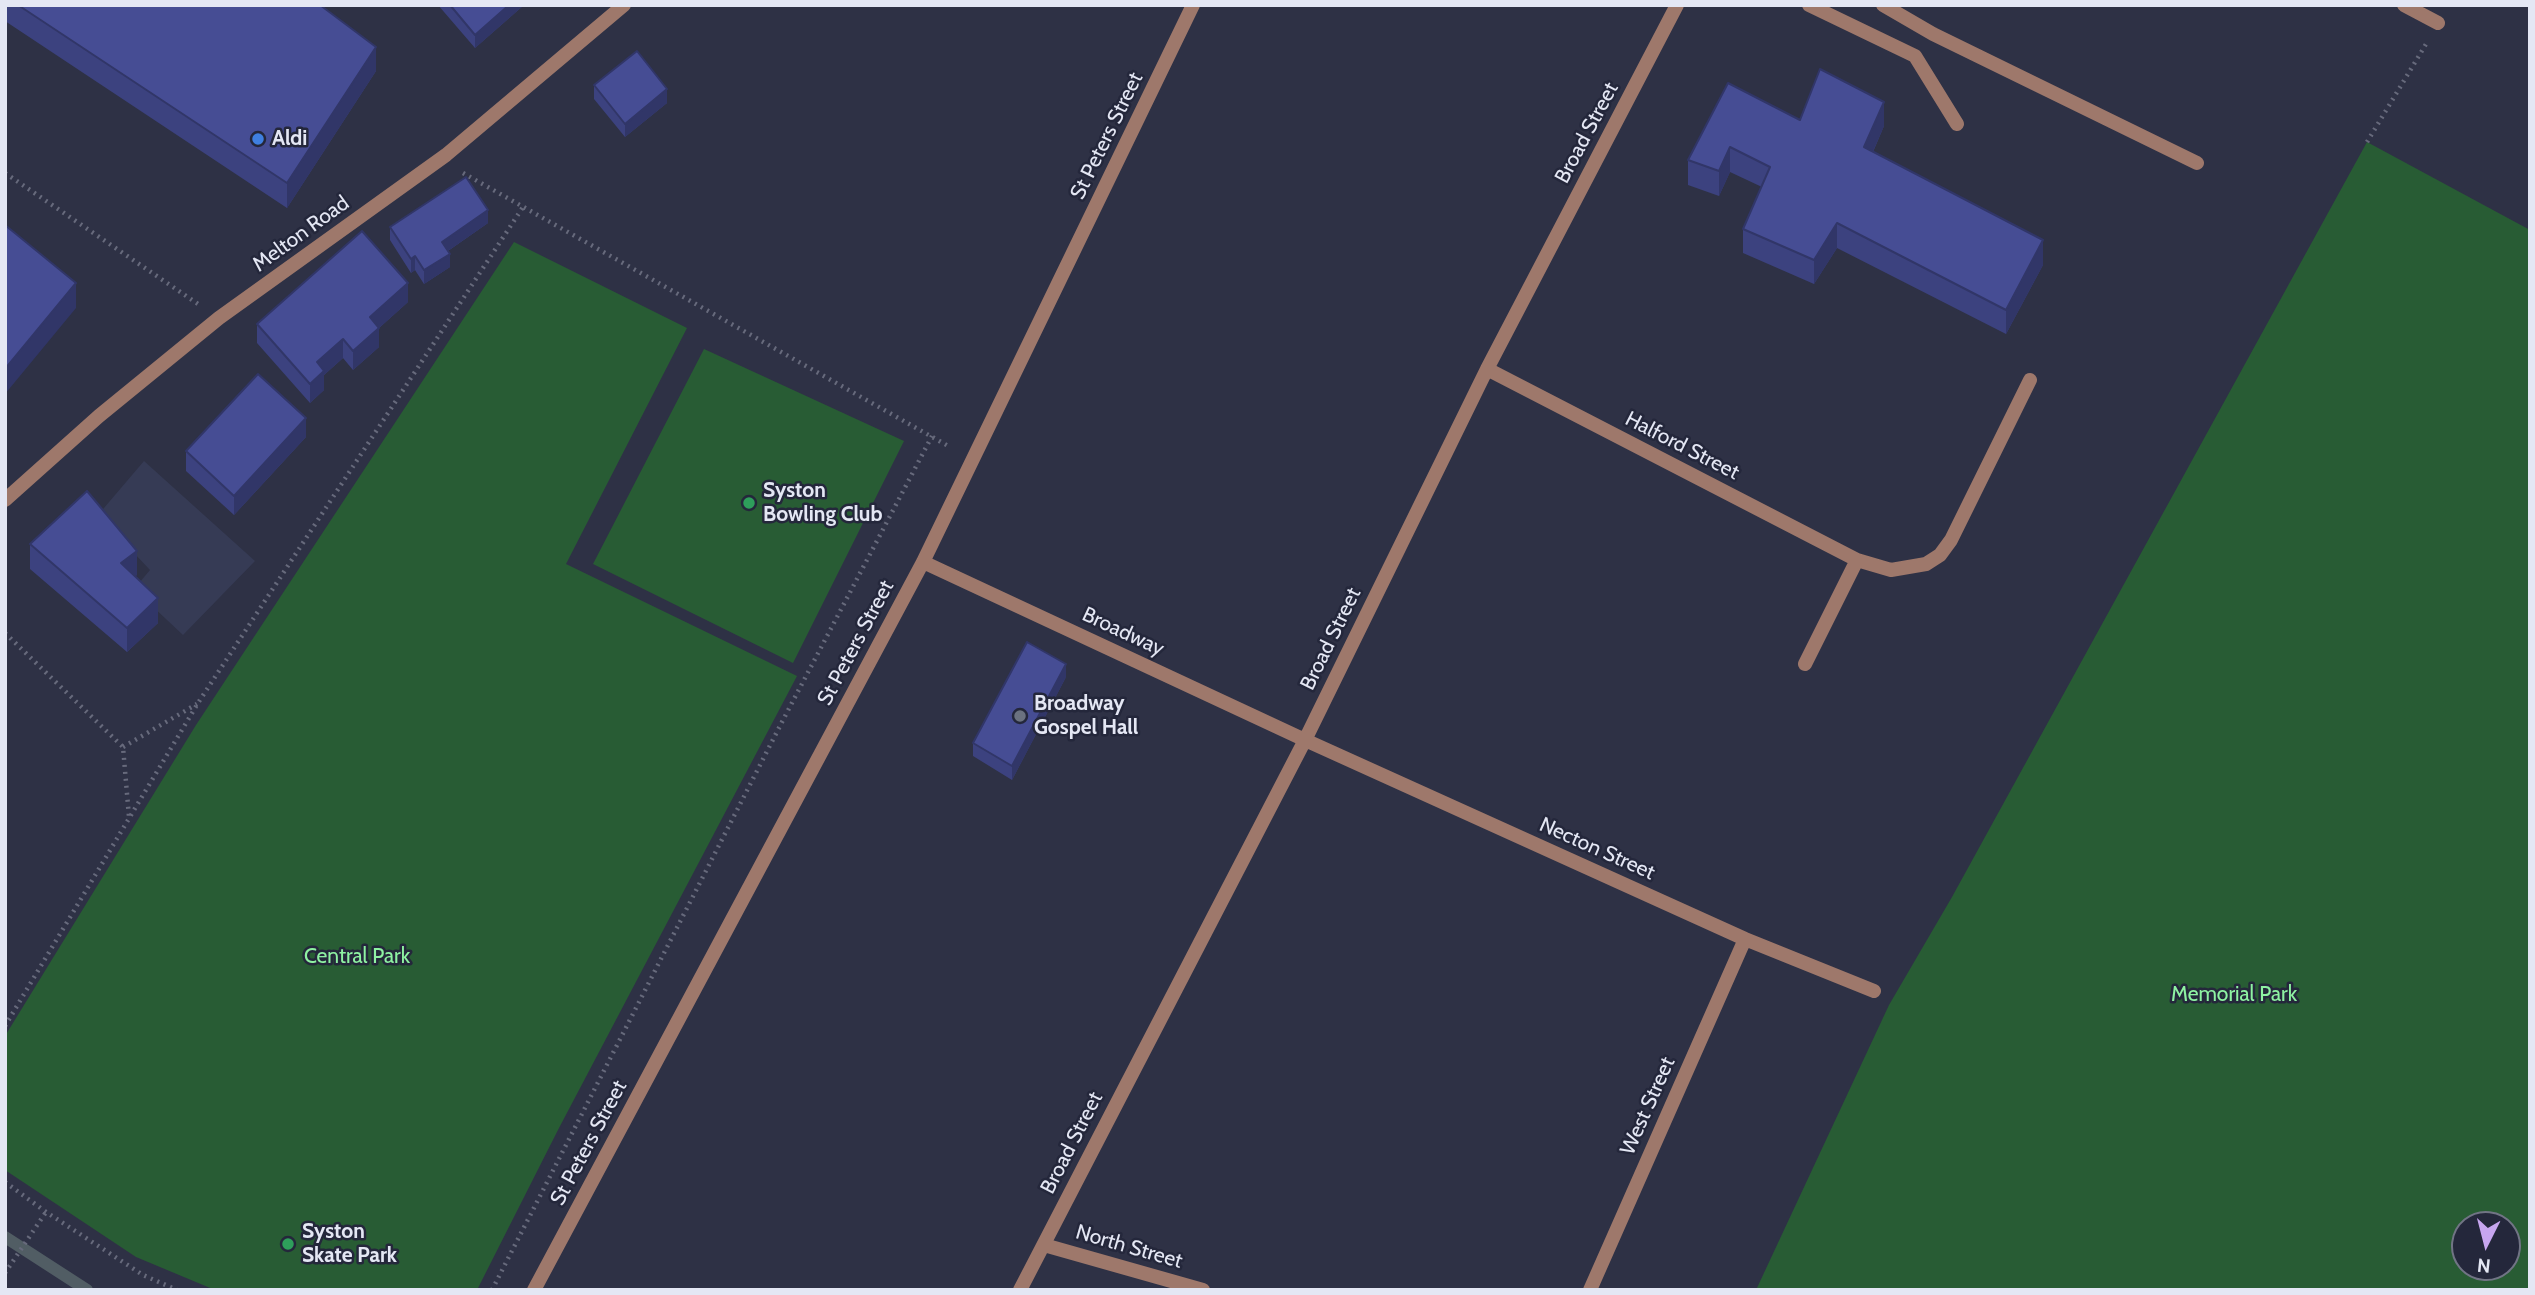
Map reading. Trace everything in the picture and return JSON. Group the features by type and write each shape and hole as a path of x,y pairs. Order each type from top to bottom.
{"street":[{"name":"Melton Road","path":"5,500 99,416 219,318 446,155 624,5"},
{"name":"St Peters Street","path":"534,1290 923,562 1193,5"},
{"name":"Broad Street","path":"1020,1290 1304,740 1486,369 1677,5"},
{"path":"1809,5 1915,56 1957,124"},
{"path":"1883,5 1933,34 2197,163"},
{"path":"2404,5 2438,23"},
{"name":"Halford Street","path":"1486,369 1857,561 1891,570 1926,564 1940,555 1951,540 2030,380"},
{"path":"1805,664 1857,561"},
{"name":"Broadway","path":"923,562 1304,740"},
{"name":"Necton Street","path":"1304,740 1745,939 1874,991"},
{"name":"West Street","path":"1590,1290 1745,939"},
{"name":"North Street","path":"1044,1245 1203,1290"}],"path":[{"path":"2367,142 2438,23"},
{"path":"446,155 463,173 973,460"},
{"path":"5,173 219,318"},
{"path":"5,1027 198,703 523,207"},
{"path":"492,1290 783,720 932,436"},
{"path":"5,633 123,747 129,818"},
{"path":"123,747 198,703"},
{"path":"5,1182 143,1275 177,1290"},
{"path":"5,1273 46,1212"}],"shaded area":[{"path":"144,461 255,561 183,635 134,589 150,570 98,515"}],"green space":[{"name":"Memorial Park","path":"2367,142 2530,230 2530,1290 1756,1290 1889,1005 1952,897"},
{"name":"Central Park","path":"514,242 687,328 566,564 797,676 559,1128 477,1290 215,1290 136,1257 5,1170 5,1036 196,725"},
{"name":"Syston Bowling Club","path":"704,349 904,441 793,663 593,564"}],"building":[{"name":"Aldi","path":"18,5 320,5 376,47 287,183"},
{"path":"450,5 509,5 475,35"},
{"path":"637,51 667,89 625,124 594,85"},
{"path":"1820,69 1884,102 1864,147 2043,240 2006,310 1837,223 1814,260 1743,229 1770,167 1730,147 1719,171 1688,160 1728,83 1800,120"},
{"path":"466,177 488,210 442,242 450,254 424,270 415,256 411,259 390,227"},
{"path":"5,225 76,283 5,369"},
{"path":"362,231 408,283 370,317 379,328 353,351 343,339 317,362 324,371 310,384 257,324"},
{"path":"258,374 306,418 234,496 186,451"},
{"path":"87,491 137,551 121,563 158,598 127,628 30,544"},
{"name":"Broadway Gospel Hall","path":"1027,642 1066,664 1012,766 973,743"}],"waterway":[{"path":"5,1237 87,1290"}],"place":[{"name":"Aldi","path":"258,139"},
{"name":"Syston Bowling Club","path":"749,503"},
{"name":"Broadway Gospel Hall","path":"1020,716"},
{"name":"Syston Skate Park","path":"288,1244"}]}
